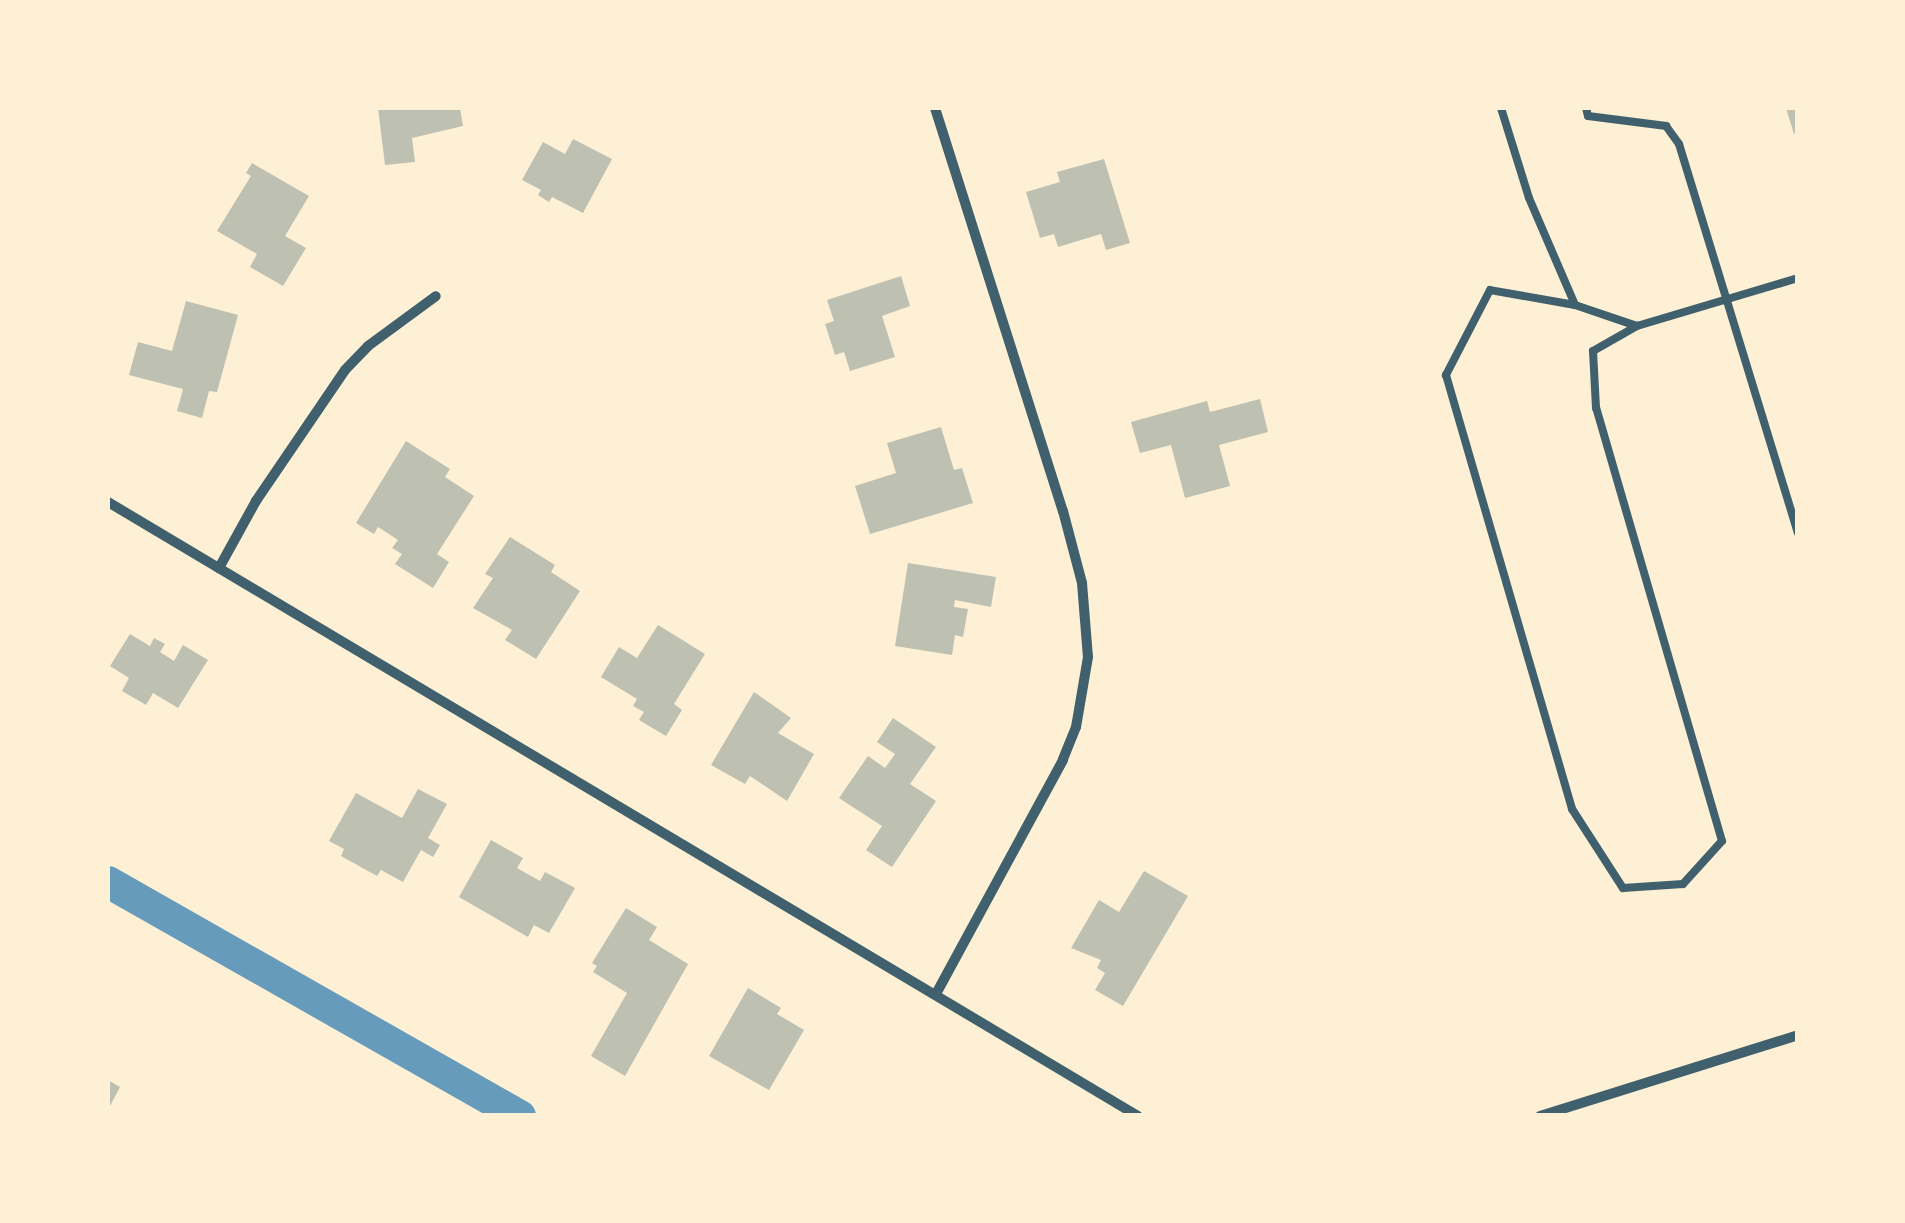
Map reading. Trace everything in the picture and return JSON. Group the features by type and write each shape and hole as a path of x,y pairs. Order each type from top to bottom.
{"street":[{"path":"934,108 1063,511 1082,583 1088,658 1076,727 1063,760 937,992"},
{"path":"219,568 256,501 345,370 368,346 436,296"},
{"path":"108,502 937,992 1138,1116"},
{"path":"1540,1116 1798,1035"}],"lane":[{"path":"1501,108 1528,198 1575,304"},
{"path":"1586,108 1588,116 1666,126 1679,144 1798,533"},
{"path":"1637,326 1575,304 1490,290 1446,376 1572,809 1624,888 1683,884 1722,841 1596,408 1592,351 1637,326 1798,278"}],"building":[{"path":"378,108 460,108 463,126 412,138 415,162 385,165"},
{"path":"1786,108 1798,108 1798,133 1794,134"},
{"path":"573,139 612,159 583,213 552,197 549,202 538,195 541,190 522,180 543,142 565,154"},
{"path":"1104,159 1130,243 1106,250 1101,234 1058,247 1054,234 1040,238 1026,192 1060,182 1057,172"},
{"path":"252,163 309,196 285,236 306,248 283,286 250,267 257,254 217,231 251,176 246,173"},
{"path":"901,276 910,306 882,316 895,357 850,371 844,352 835,355 825,324 834,321 827,300"},
{"path":"186,301 238,315 217,392 209,391 202,418 177,411 183,389 129,375 138,342 172,351"},
{"path":"1260,399 1268,432 1219,445 1230,486 1185,498 1171,445 1140,453 1131,422 1207,401 1210,412"},
{"path":"941,427 954,470 962,468 973,503 870,534 855,486 896,473 887,443"},
{"path":"406,441 450,469 445,477 474,496 437,554 449,562 433,588 395,564 402,554 392,548 398,540 378,527 374,534 356,523"},
{"path":"510,537 555,565 551,572 580,591 536,659 505,640 512,630 473,608 493,578 485,574"},
{"path":"908,563 996,577 991,607 955,600 954,607 968,609 963,637 955,635 952,655 895,646"},
{"path":"658,625 705,654 674,704 682,710 666,736 639,720 644,712 633,706 637,699 601,677 619,647 637,658"},
{"path":"130,634 150,646 154,638 165,644 160,652 174,661 183,645 208,660 178,708 153,693 146,705 122,691 129,678 110,666"},
{"path":"754,692 791,718 778,733 814,754 787,801 750,776 745,784 711,765"},
{"path":"893,718 936,747 910,784 936,801 892,867 866,850 882,826 839,798 868,756 885,768 895,754 877,742"},
{"path":"418,789 447,804 428,838 440,845 433,857 421,850 403,882 381,870 377,876 341,856 344,849 329,841 356,793 402,818"},
{"path":"491,840 523,858 517,868 540,881 545,872 575,888 549,933 534,925 528,937 459,897"},
{"path":"1144,871 1188,896 1123,1006 1095,990 1105,973 1097,968 1101,960 1071,948 1099,900 1119,912"},
{"path":"626,908 657,927 649,940 688,964 625,1076 591,1056 627,993 593,972 597,966 592,963"},
{"path":"748,988 781,1008 777,1014 804,1030 769,1090 709,1056"},
{"path":"108,1080 120,1087 108,1110"}],"waterway":[{"path":"108,882 520,1116"}]}
